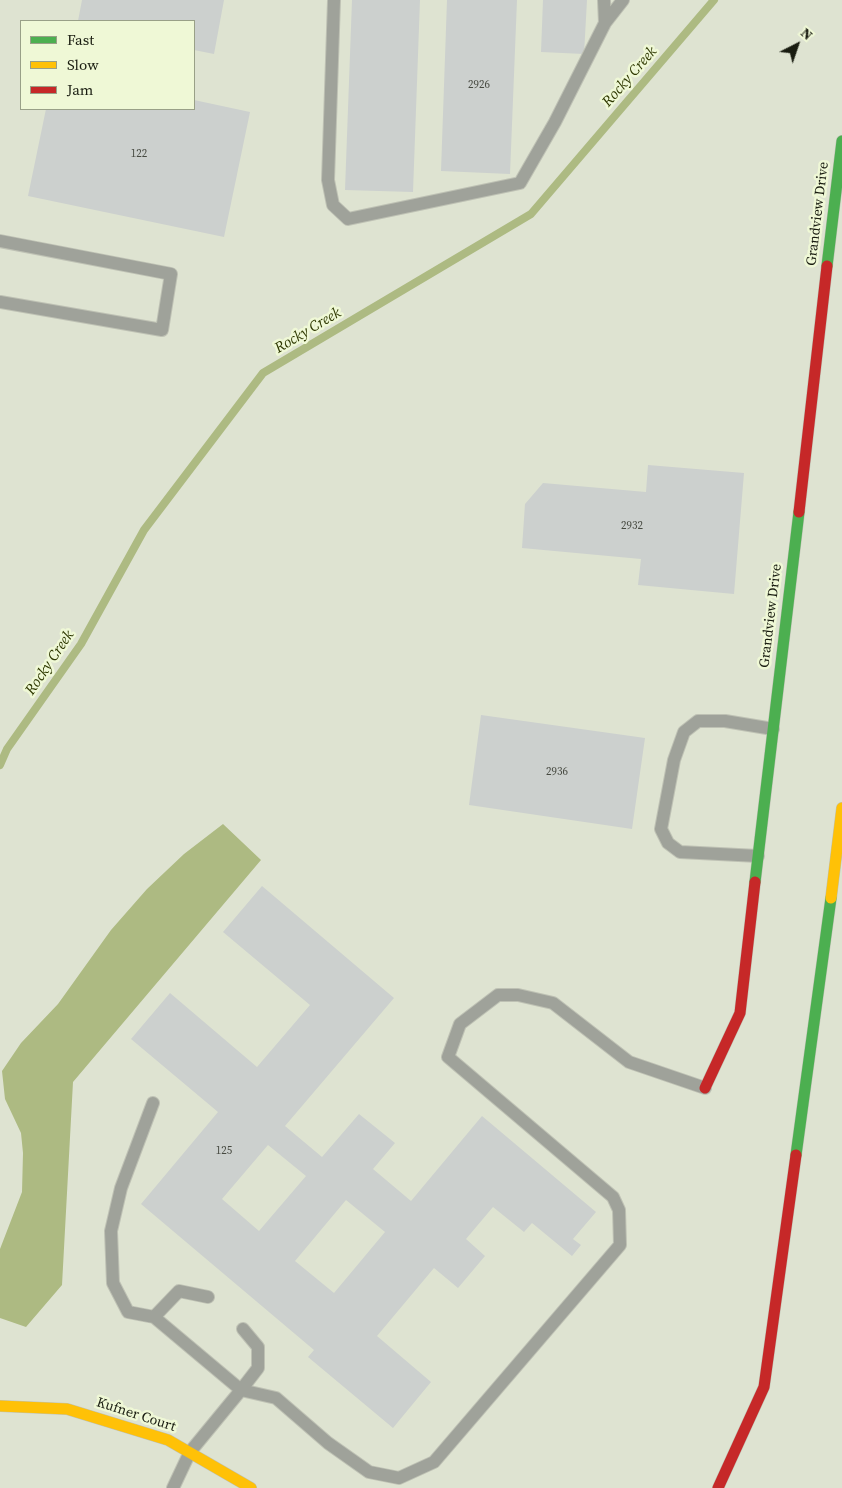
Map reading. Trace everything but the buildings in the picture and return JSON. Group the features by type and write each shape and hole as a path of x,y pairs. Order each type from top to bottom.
{"main road":[{"name":"Grandview Drive","path":"705,1088 740,1013 842,141"},
{"path":"718,1488 764,1387 842,808"},
{"name":"Kufner Court","path":"0,1406 67,1409 168,1440 251,1488"}],"lane":[{"path":"334,0 328,180 333,205 348,219 520,183 605,24 623,0"},
{"path":"604,0 605,24"},
{"path":"0,241 171,274 162,330 0,302"},
{"path":"758,856 680,852 668,843 661,829 674,760 684,732 698,722 725,721 773,729"},
{"path":"153,1104 121,1188 110,1231 113,1283 128,1312 154,1317 241,1390 276,1398 328,1443 369,1472 399,1478 434,1462 620,1244 619,1210 613,1197 448,1057 460,1024 498,995 518,995 553,1003 629,1062 705,1088"},
{"path":"154,1317 179,1291 208,1297"},
{"path":"173,1488 190,1452 258,1368 258,1346 244,1328"}],"shaded area":[{"path":"223,824 261,860 73,1082 62,1285 26,1327 0,1318 0,1249 22,1192 23,1153 21,1133 5,1099 2,1071 21,1043 58,1004 111,930 147,889 184,854"}],"waterway":[{"name":"Rocky Creek","path":"0,765 7,749 81,644 144,530 263,373 531,214 714,0"}],"traffic: fast":[{"path":"827,266 842,141"},
{"path":"755,882 799,512"},
{"path":"796,1155 831,898"}],"traffic: slow":[{"path":"831,898 842,808"},
{"path":"0,1406 67,1409 168,1440 251,1488"}],"traffic: jam":[{"path":"799,512 827,266"},
{"path":"705,1088 740,1013 755,882"},
{"path":"718,1488 764,1387 796,1155"}]}
